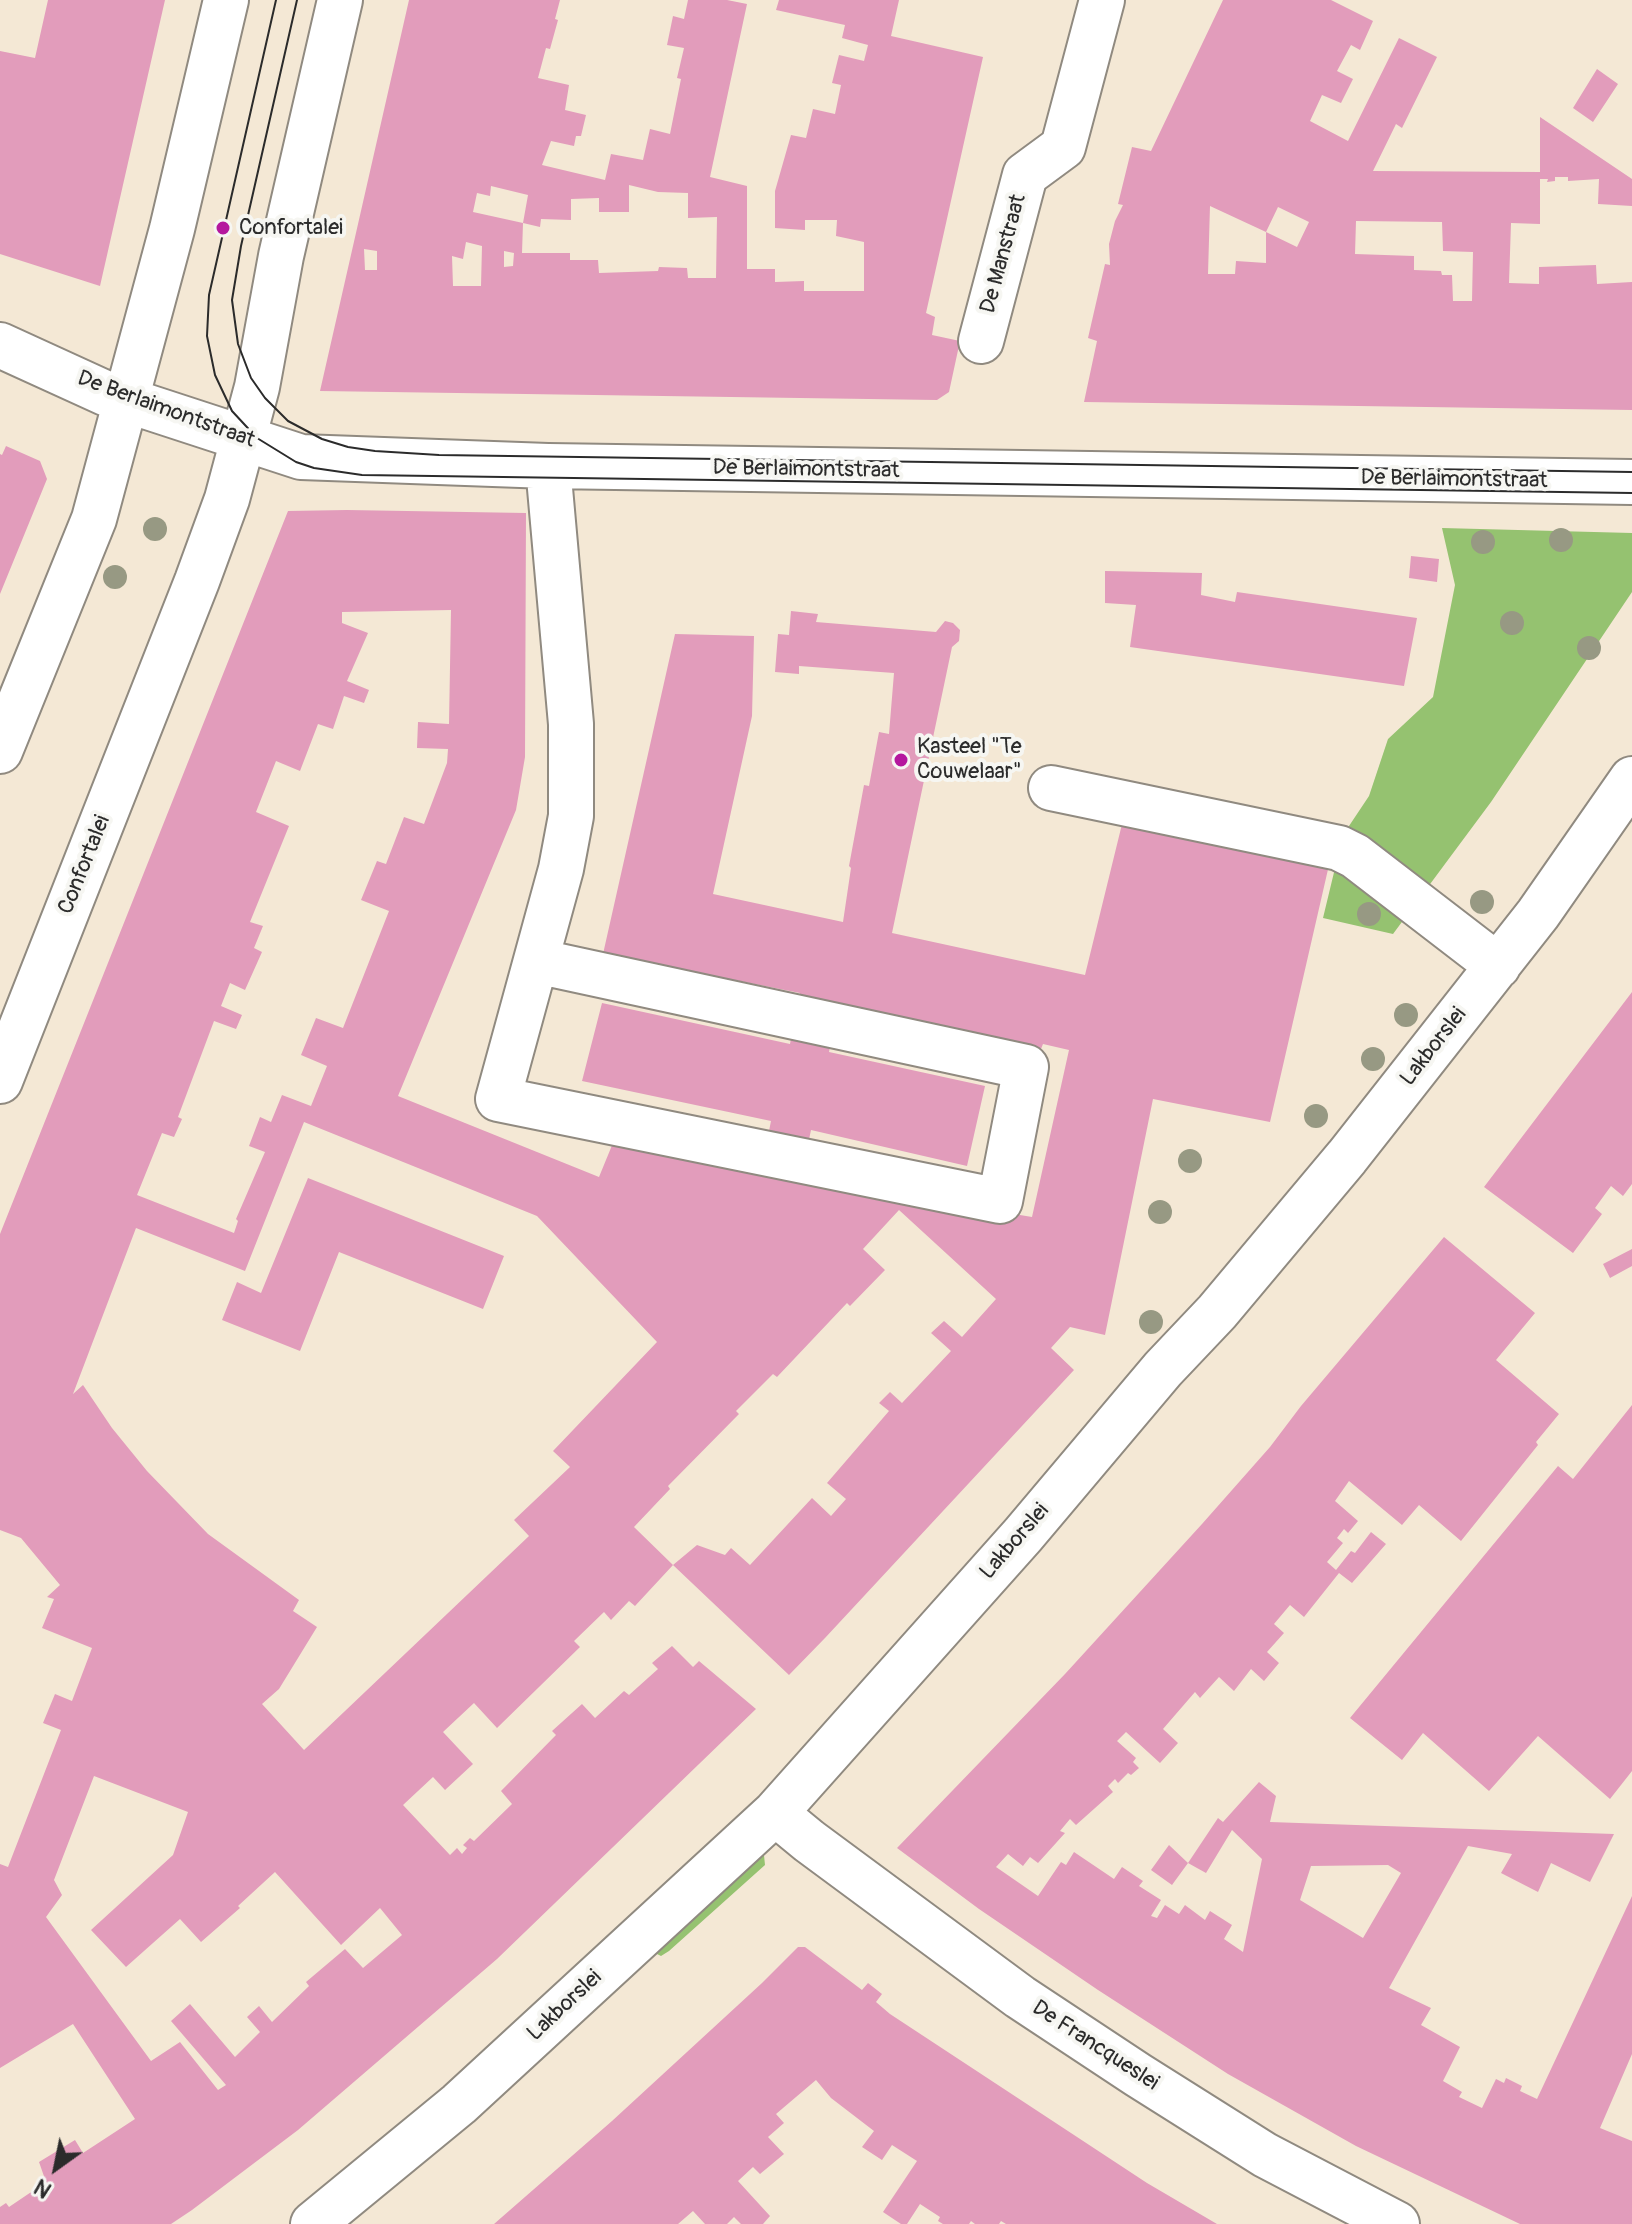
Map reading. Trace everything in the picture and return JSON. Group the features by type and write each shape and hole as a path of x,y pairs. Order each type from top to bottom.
{"street":[{"path":"0,751 94,519 172,229 226,0"},
{"name":"Confortalei","path":"0,1081 227,499 257,387 281,256 340,0"},
{"name":"De Manstraat","path":"981,341 1025,175 1063,147 1102,0"},
{"name":"De Berlaimontstraat","path":"0,345 105,393 301,457 548,466 1632,482"},
{"path":"536,961 1026,1067 1000,1201 498,1099 561,869 571,816 571,724 548,466"},
{"name":"Lakborslei","path":"313,2224 459,2104 775,1813 1023,1535 1364,1137 1538,914 1632,779"},
{"path":"1051,788 1339,848 1355,856 1498,966"},
{"name":"De Francqueslei","path":"775,1813 1020,1997 1138,2075 1265,2155 1397,2224"}],"green space":[{"path":"1442,528 1632,533 1632,592 1491,802 1393,934 1323,918 1343,835 1369,796 1388,739 1433,697 1455,585"},
{"path":"762,1836 765,1865 669,1951 661,1956 653,1952"}],"building":[{"path":"48,0 165,0 100,286 0,254 0,51 35,58"},
{"path":"409,0 560,0 550,49 546,48 538,78 569,85 565,110 586,115 581,136 576,136 574,146 551,141 542,165 605,180 611,154 643,160 650,129 670,134 684,48 667,45 673,16 684,19 688,0 727,0 747,4 710,177 747,186 747,269 775,269 775,282 804,281 804,291 864,291 864,242 836,236 837,220 805,220 805,230 775,228 775,191 791,135 806,138 813,109 835,114 841,85 832,83 839,55 864,61 868,45 842,38 845,25 776,10 779,0 899,0 891,36 983,57 926,313 935,317 932,335 960,341 949,392 937,400 320,391","holes":["629,185 658,192 688,193 688,218 717,217 716,278 688,278 687,268 659,267 658,271 599,273 598,260 570,260 570,253 522,253 523,223 540,227 541,219 571,220 571,199 599,198 599,212 629,212","491,186 528,195 523,223 473,212 477,193 490,196","466,242 482,246 481,286 453,286 452,256 463,259","364,249 377,251 377,270 365,270","504,251 514,253 513,266 504,267"]},
{"path":"1223,0 1331,0 1373,21 1360,50 1351,45 1337,71 1353,79 1341,103 1322,95 1310,121 1348,141 1399,38 1437,57 1402,128 1396,124 1373,171 1540,172 1540,117 1632,179 1632,206 1598,204 1599,179 1568,181 1568,177 1555,177 1555,181 1547,182 1548,179 1540,179 1540,224 1511,223 1509,283 1539,284 1539,267 1596,265 1597,284 1632,282 1632,410 1084,402 1097,341 1088,338 1105,264 1110,265 1109,244 1123,205 1118,204 1132,147 1151,151","holes":["1210,206 1266,232 1266,263 1236,261 1235,274 1208,274","1278,207 1309,222 1297,247 1266,232","1356,221 1442,222 1443,251 1473,252 1472,301 1453,301 1452,275 1442,275 1441,271 1414,270 1414,256 1355,254"]},
{"path":"1597,69 1618,84 1593,122 1573,108"},
{"path":"6,446 40,461 47,479 0,594 0,454"},
{"path":"288,511 526,513 525,757 516,810 398,1096 599,1177 615,1138 761,1171 771,1121 582,1081 602,1003 790,1044 800,993 603,954 675,634 754,636 752,716 713,894 843,922 849,866 864,785 869,786 879,732 889,734 894,673 799,666 799,674 775,672 778,634 789,635 791,611 818,614 816,622 936,632 945,621 953,623 960,630 959,641 952,647 892,933 1085,975 1123,820 1329,865 1270,1122 1153,1099 1105,1335 1070,1327 1051,1348 1074,1370 789,1675 673,1565 635,1606 629,1601 611,1620 604,1612 574,1641 580,1647 497,1728 474,1703 443,1732 473,1764 445,1790 433,1777 403,1805 450,1855 457,1848 462,1854 467,1848 463,1845 470,1838 474,1841 512,1804 501,1791 556,1735 552,1731 582,1704 595,1718 624,1691 629,1695 658,1669 652,1663 672,1646 693,1667 699,1661 756,1709 497,1959 298,2130 192,2210 171,2224 0,2224 0,2207 6,2203 9,2207 46,2182 39,2162 75,2140 83,2153 135,2119 73,2024 0,2068 0,1864 8,1867 61,1730 43,1723 55,1694 72,1701 92,1648 42,1628 54,1599 47,1597 60,1585 21,1538 0,1530 0,1234","holes":["451,610 449,724 418,722 417,748 448,749 447,763 424,824 404,817 386,864 377,861 361,900 389,911 343,1028 316,1018 301,1055 327,1066 311,1106 282,1095 271,1122 260,1117 249,1146 265,1152 236,1219 234,1233 137,1195 162,1133 174,1137 182,1119 178,1117 214,1021 236,1029 242,1015 221,1006 230,983 245,990 262,952 254,948 263,926 250,922 289,826 256,812 276,761 300,771 318,724 333,729 344,696 364,703 369,690 347,681 368,633 342,623 342,612","839,1003 1041,1049 1043,1044 1069,1050 1032,1217 1002,1212 999,1224 801,1178 811,1130 967,1166 985,1086 829,1052","304,1122 537,1216 657,1342 553,1451 570,1467 514,1520 529,1536 304,1750 262,1704 279,1689 317,1627 293,1611 299,1600 208,1534 147,1471 112,1428 83,1385 73,1394 136,1228 245,1271","899,1210 996,1299 962,1337 944,1321 931,1333 951,1351 902,1403 890,1392 879,1403 889,1411 827,1483 846,1499 831,1516 812,1498 750,1565 731,1548 725,1555 697,1545 673,1565 634,1527 670,1489 668,1486 739,1414 736,1411 773,1374 777,1377 847,1303 850,1306 885,1270 863,1249","94,1776 188,1812 173,1855 91,1930 126,1967 180,1919 201,1942 275,1872 341,1945 380,1908 402,1935 363,1968 345,1949 306,1982 309,1986 272,2022 259,2006 247,2017 260,2032 235,2057 190,2004 171,2021 226,2085 218,2090 180,2042 151,2061 46,1917 62,1895 54,1880"]},
{"path":"1411,556 1439,559 1437,582 1409,578"},
{"path":"1105,571 1202,573 1201,595 1235,602 1237,592 1417,618 1404,686 1130,647 1136,605 1105,603"},
{"path":"1632,992 1632,1184 1623,1196 1611,1186 1595,1208 1602,1214 1573,1253 1484,1187"},
{"path":"308,1178 504,1256 483,1309 339,1252 300,1351 222,1320 237,1282 261,1293"},
{"path":"1444,1237 1535,1313 1496,1360 1559,1414 1536,1442 1538,1445 1461,1541 1419,1505 1402,1525 1349,1481 1335,1501 1358,1521 1348,1533 1344,1529 1337,1538 1343,1543 1327,1562 1336,1570 1351,1551 1355,1553 1371,1532 1386,1544 1352,1583 1339,1573 1304,1617 1290,1605 1274,1624 1284,1633 1267,1652 1279,1663 1264,1681 1251,1669 1234,1691 1219,1677 1200,1698 1195,1692 1163,1729 1178,1743 1160,1763 1126,1732 1117,1741 1136,1758 1133,1762 1139,1768 1118,1783 1115,1779 1108,1786 1113,1792 1076,1825 1070,1819 1060,1831 1065,1833 1038,1863 1030,1857 1023,1866 1008,1854 996,1867 1038,1896 1061,1862 1066,1865 1074,1852 1114,1879 1122,1867 1143,1881 1139,1886 1161,1900 1151,1916 1157,1918 1165,1905 1179,1914 1185,1905 1205,1920 1210,1911 1232,1925 1224,1939 1243,1952 1262,1859 1232,1830 1206,1873 1188,1863 1218,1818 1223,1822 1259,1782 1276,1796 1270,1822 1614,1834 1590,1882 1551,1863 1538,1892 1501,1873 1512,1854 1468,1846 1389,1988 1431,2008 1421,2025 1460,2047 1443,2081 1462,2092 1459,2097 1482,2108 1496,2079 1504,2083 1506,2078 1522,2086 1520,2091 1537,2099 1632,1896 1632,2054 1600,2128 1632,2141 1632,2224 1520,2224 1356,2146 1228,2074 1098,1990 979,1909 897,1848 1065,1674 1202,1524","holes":["1388,1865 1401,1873 1363,1938 1300,1900 1311,1866"]},
{"path":"1632,1249 1632,1266 1610,1278 1603,1264"},
{"path":"1632,1405 1632,1771 1610,1799 1538,1736 1489,1791 1423,1733 1402,1760 1350,1718 1558,1466 1573,1479"},
{"path":"1169,1845 1188,1863 1172,1885 1151,1870"},
{"path":"798,1947 805,1947 862,1990 868,1983 882,1994 876,2002 890,2014 1147,2183 1217,2224 1006,2224 1001,2221 999,2224 975,2224 971,2221 969,2224 943,2224 938,2221 940,2217 920,2204 907,2224 901,2224 883,2212 917,2161 892,2145 882,2160 862,2147 874,2131 831,2098 816,2080 776,2114 784,2123 768,2137 784,2154 760,2174 753,2167 738,2181 770,2216 763,2224 741,2224 734,2217 727,2224 705,2224 693,2211 678,2224 494,2224 612,2121"}],"tram line":[{"path":"276,0 209,295 207,336 215,375 232,411 257,438 296,462 314,468 362,475 1632,493"},
{"path":"297,0 241,246 232,300 238,344 251,378 265,398 288,421 322,439 375,451 439,455 1632,472"}],"place":[{"name":"Confortalei","path":"223,228"},
{"name":"Kasteel \"Te Couwelaar\"","path":"901,760"}]}
